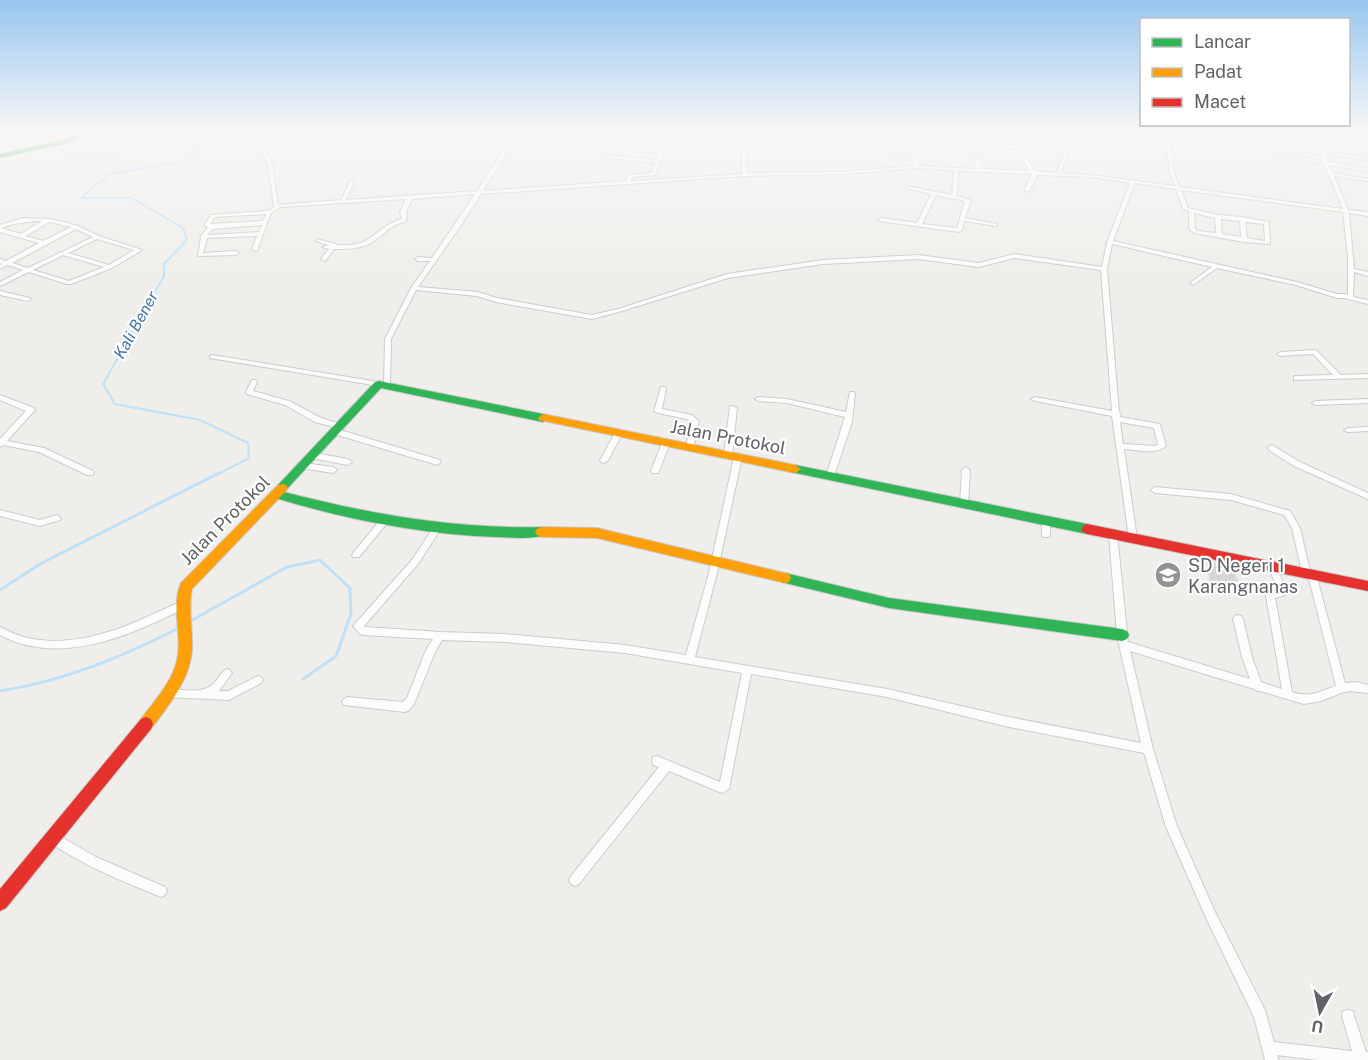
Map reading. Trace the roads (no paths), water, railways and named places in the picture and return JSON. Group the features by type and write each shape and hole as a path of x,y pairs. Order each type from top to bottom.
{"street":[{"path":"272,180 276,206"},
{"path":"212,357 383,385 388,339 414,288 487,180"},
{"path":"255,250 269,212 276,206 665,180"},
{"path":"954,196 955,180"},
{"path":"1027,190 1031,180"},
{"path":"1128,180 1368,214"},
{"path":"1176,180 1185,208 1191,212 1269,224 1268,243 1193,230 1191,212"},
{"path":"1333,180 1346,211 1351,270 1351,295 1346,297"},
{"path":"343,201 352,181"},
{"path":"1133,181 1110,242 1104,269 1120,446 1133,538"},
{"path":"881,220 957,231 968,200 908,187"},
{"path":"919,225 934,193"},
{"path":"325,247 366,243 390,225 404,220 403,212 410,197"},
{"path":"211,227 207,225 213,216 269,212"},
{"path":"1218,217 1219,236"},
{"path":"0,228 16,219 48,221 76,227 97,237 139,248 135,254 110,267 69,284 30,269 0,261"},
{"path":"962,219 996,225"},
{"path":"1242,219 1244,240"},
{"path":"22,236 48,221"},
{"path":"211,227 264,223"},
{"path":"0,267 76,227"},
{"path":"211,227 198,255 236,253"},
{"path":"0,228 44,243"},
{"path":"204,238 260,234"},
{"path":"0,284 97,237"},
{"path":"318,240 333,243 334,247"},
{"path":"1110,242 1368,302"},
{"path":"228,254 232,244"},
{"path":"324,258 334,247"},
{"path":"63,253 110,267"},
{"path":"414,288 478,294 496,300 592,317 727,276 823,262 918,257 979,266 1014,256 1104,269"},
{"path":"418,259 433,260"},
{"path":"1193,283 1215,267"},
{"path":"1351,270 1368,274"},
{"path":"0,293 28,299"},
{"path":"1280,354 1315,352 1340,377"},
{"path":"1296,378 1368,376"},
{"path":"254,382 249,392 287,403 339,429 437,462"},
{"name":"Jalan Protokol","path":"181,608 186,587 191,580 383,385 1368,586"},
{"path":"663,388 658,411 689,417 695,421 690,447"},
{"path":"830,476 849,415 852,394"},
{"path":"0,397 31,410 1,443"},
{"path":"759,399 787,401 849,415"},
{"path":"1035,399 1156,426 1162,446 1156,449 1120,446"},
{"path":"1316,403 1368,401"},
{"path":"689,660 715,563 733,456 733,408"},
{"path":"1348,430 1368,429"},
{"path":"604,460 619,433"},
{"path":"1,443 41,450 90,473"},
{"path":"655,471 666,443"},
{"path":"1272,448 1297,464 1368,496"},
{"path":"314,456 348,462"},
{"path":"304,466 333,471"},
{"path":"964,504 966,470"},
{"path":"1155,490 1231,497 1287,513 1296,528 1341,687"},
{"path":"276,494 339,512 495,534 589,532 889,603 1123,640 1288,696 1313,700 1348,685 1368,689"},
{"path":"0,513 40,523 57,518"},
{"path":"356,555 385,520"},
{"path":"1046,521 1046,535"},
{"path":"438,527 415,562 358,626 363,631 505,638 625,649 887,693 988,718 1148,749"},
{"path":"1113,534 1123,640 1148,749 1172,827 1211,916 1256,1006 1270,1054 1365,1058 1348,1016"},
{"path":"1272,566 1283,592 1270,597 1288,696"},
{"path":"0,631 24,641 81,641 123,630 181,608 184,642 181,671 167,693 119,760 0,902"},
{"path":"1238,619 1247,657 1258,687"},
{"path":"347,702 401,708 408,706 431,650 440,636"},
{"path":"575,880 662,763 722,788 725,785 747,670"},
{"path":"206,694 217,687 227,673"},
{"path":"167,693 229,696 258,680"},
{"path":"53,838 96,864 160,891"}],"waterway":[{"name":"Kali Bener","path":"101,180 81,198 132,198 183,228 187,240 164,264 164,276 103,384 115,404 200,420 248,443 249,458 216,475"},
{"name":"Kali Bener","path":"0,590 40,564 219,473"},
{"name":"Kali Bener","path":"187,623 287,567 320,560 350,588 351,614 336,656 303,679"},
{"name":"Kali Bener","path":"0,691 24,687 92,667 179,628"}],"place":[{"name":"SD Negeri 1 Karangnanas","path":"1168,575"}]}
